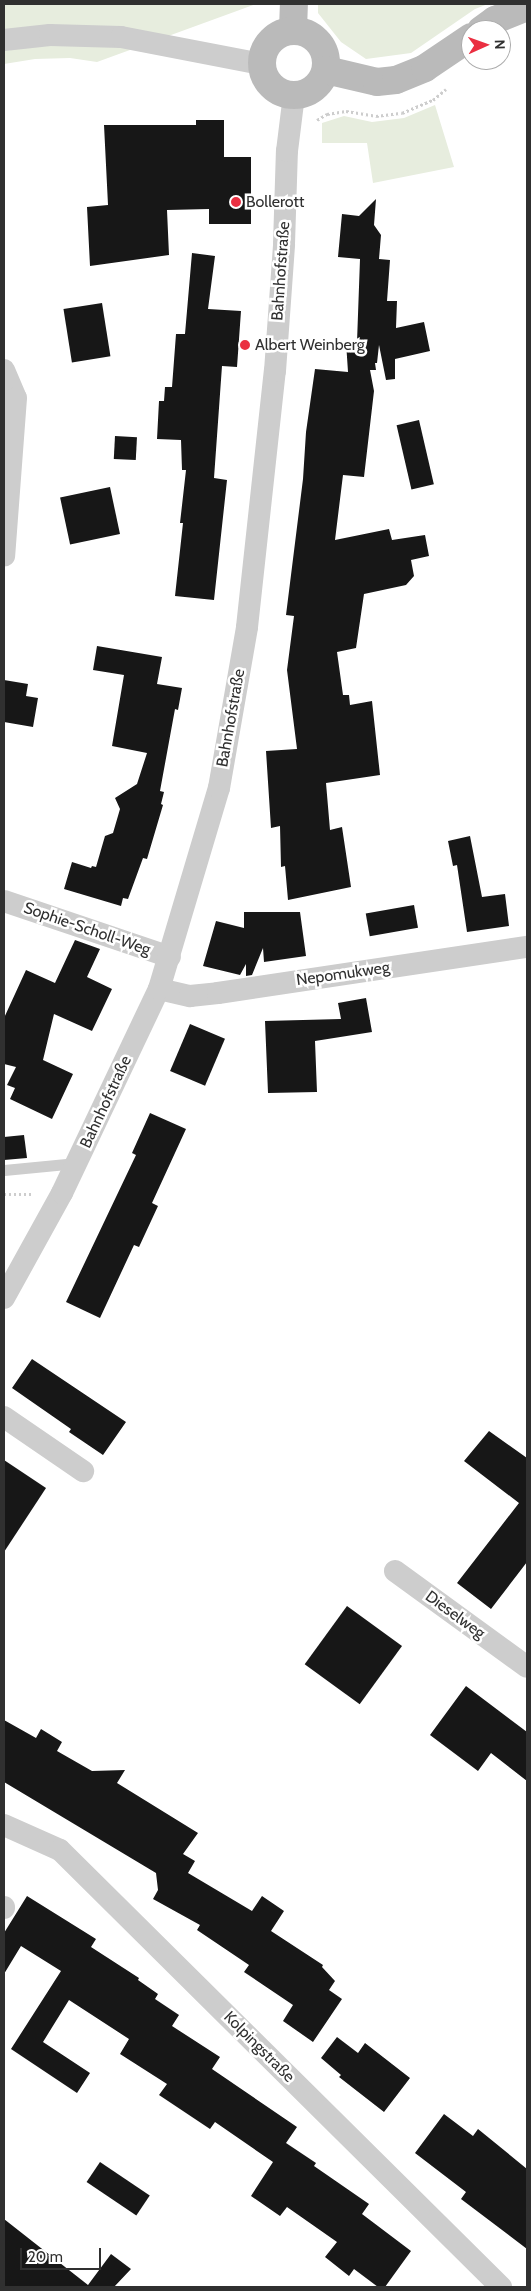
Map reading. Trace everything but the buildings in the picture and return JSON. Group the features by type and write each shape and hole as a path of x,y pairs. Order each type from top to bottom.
{"street":[{"path":"495,20 527,7"},
{"path":"293,17 320,42 326,55 326,70 320,83 308,92 294,95 282,93 272,86 264,76 261,64 263,51 270,40 293,17"},
{"path":"4,40 50,35 121,38 261,64"},
{"path":"326,70 377,82 396,80 424,68 461,44"},
{"name":"Bahnhofstraße","path":"4,1298 77,1164 159,989 219,788 247,626 274,371 284,244 287,151 294,95"},
{"path":"4,370 16,398 4,556"},
{"name":"Sophie-Scholl-Weg","path":"4,901 170,957"},
{"name":"Nepomukweg","path":"159,989 190,996 218,993 527,947"},
{"path":"4,1418 83,1471"},
{"name":"Dieselweg","path":"395,1571 523,1656"},
{"name":"Kolpingstraße","path":"4,1825 60,1850 501,2287"}],"lane":[{"path":"4,1170 77,1164"}],"green space":[{"path":"4,4 256,4 97,62 70,58 35,59 4,64"},
{"path":"318,4 488,4 475,9 411,53 366,59 341,42 318,13"},
{"path":"435,105 454,167 373,183 367,143 322,143 322,123 344,116 372,122 404,118"}],"place":[{"name":"Bollerott","path":"236,202"},
{"name":"Albert Weinberg","path":"245,345"}]}
